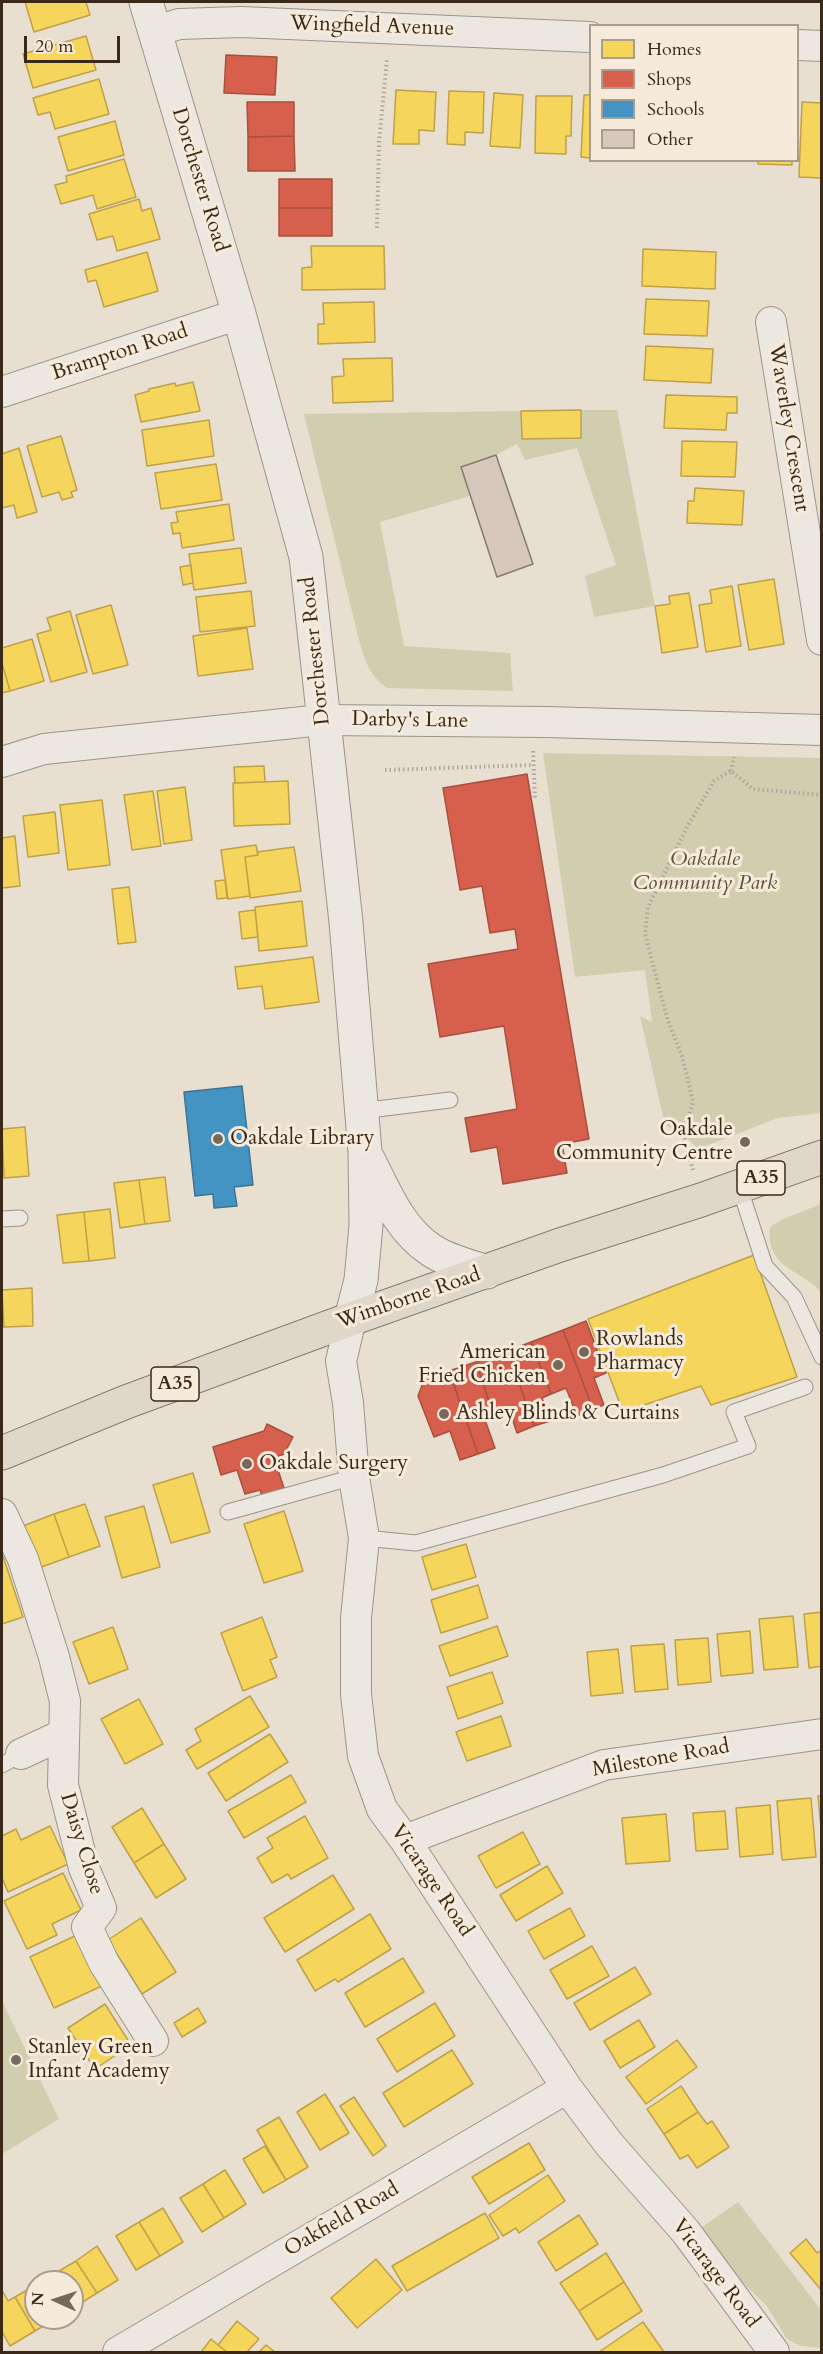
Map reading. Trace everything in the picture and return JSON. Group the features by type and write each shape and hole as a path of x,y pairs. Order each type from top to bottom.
{"highway":[{"name":"Wimborne Road","path":"2,1454 126,1402 351,1319 560,1245 701,1200 822,1157"}],"street":[{"name":"Dorchester Road","path":"146,2 239,314 306,557 315,625 322,720 346,922 365,1152 366,1225 361,1280 351,1319"},
{"name":"Wingfield Avenue","path":"154,32 179,24 241,22 589,37"},
{"path":"799,45 822,46"},
{"name":"Brampton Road","path":"2,392 239,314"},
{"name":"Waverley Crescent","path":"771,322 822,640"},
{"name":"Darby's Lane","path":"2,762 44,749 322,720 822,730"},
{"path":"365,1152 393,1208 410,1232 432,1251 487,1272"},
{"name":"Vicarage Road","path":"351,1319 341,1361 348,1403 354,1477 364,1538 356,1618 356,1694 363,1756 382,1809 405,1840 567,2088 609,2144 686,2232 774,2352"},
{"name":"Daisy Close","path":"2,1514 23,1559 54,1657 65,1701 63,1785 84,1868 101,1908 87,1928 104,1963 153,2041"},
{"path":"11,1759 64,1734"},
{"name":"Milestone Road","path":"405,1840 604,1765 822,1734"},
{"name":"Oakfield Road","path":"118,2352 567,2088"}],"lane":[{"path":"362,1111 450,1100"},
{"path":"739,1186 765,1266 794,1297 822,1358"},
{"path":"2,1220 20,1218"},
{"path":"364,1538 416,1543 663,1475 748,1446 734,1412 805,1387"},
{"path":"228,1512 354,1477"}],"path":[{"path":"377,228 379,142 387,81 389,28"},
{"path":"385,771 533,765 535,798"},
{"path":"701,1200 684,1135 693,1101 682,1056 668,1021 645,934 648,907 687,827 714,781 731,771 753,789 822,795"}],"green space":[{"path":"581,410 617,410 655,606 594,617 585,576 616,565 577,448 525,460 517,444 496,455 461,467 470,496 380,522 404,646 510,653 513,691 387,688 380,683 370,670 361,648 304,414 521,411 522,439 581,438"},
{"name":"Oakdale Community Park","path":"543,753 821,758 821,1113 778,1118 698,1149 684,1135 665,1125 640,1016 652,1022 645,970 575,977"},
{"path":"821,1204 821,1292 779,1260 773,1252 770,1241 770,1227 783,1219"},
{"name":"Stanley Green Infant Academy","path":"2,2001 59,2119 2,2154"},
{"path":"738,2202 821,2310 821,2348 801,2346 787,2339 766,2305 741,2281 698,2230"}],"building: Homes":[{"path":"25,2 86,2 90,15 34,32"},
{"path":"86,36 96,70 33,88 23,54"},
{"path":"99,79 109,114 55,129 50,112 38,115 33,98"},
{"path":"396,90 436,92 434,131 419,130 419,144 393,144"},
{"path":"449,91 484,92 483,133 465,132 465,145 447,144"},
{"path":"494,93 523,95 520,148 490,146"},
{"path":"584,95 589,95 589,158 581,157"},
{"path":"536,96 572,96 571,136 566,136 566,154 535,153"},
{"path":"802,102 822,103 822,178 799,177"},
{"path":"115,121 124,155 68,171 58,137"},
{"path":"124,159 136,197 97,209 93,195 61,204 55,185 67,182 66,176"},
{"path":"758,162 792,162 792,165 758,164"},
{"path":"139,199 142,211 151,208 160,239 117,251 113,236 97,240 89,214"},
{"path":"311,246 384,246 385,289 302,290 302,268 312,267"},
{"path":"643,249 716,252 715,289 642,286"},
{"path":"147,252 158,291 104,307 96,280 88,282 85,270"},
{"path":"646,299 709,301 707,336 644,334"},
{"path":"374,302 375,342 318,344 318,324 324,324 323,303"},
{"path":"646,346 713,349 711,383 644,380"},
{"path":"392,358 393,401 333,403 332,377 344,376 343,359"},
{"path":"193,382 200,411 141,422 135,395 175,383 176,386"},
{"path":"666,395 737,397 737,413 727,413 726,430 664,428"},
{"path":"581,410 581,438 522,439 521,411"},
{"path":"209,420 214,456 147,466 142,430"},
{"path":"61,436 77,490 71,492 73,497 62,500 59,492 42,497 27,446"},
{"path":"682,441 737,442 735,477 681,476"},
{"path":"19,448 37,512 17,518 14,505 2,508 2,454"},
{"path":"216,464 222,500 161,509 155,473"},
{"path":"695,488 744,491 742,525 687,523 688,501 694,501"},
{"path":"229,504 234,540 182,548 180,533 173,534 171,523 178,522 176,512"},
{"path":"241,548 246,583 194,590 189,554"},
{"path":"191,565 193,583 183,585 180,567"},
{"path":"774,579 784,644 749,650 738,585"},
{"path":"732,586 741,646 706,652 699,605 712,603 710,590"},
{"path":"251,591 255,626 200,632 196,597"},
{"path":"689,593 698,647 662,653 655,606 670,604 669,596"},
{"path":"111,605 128,665 93,674 76,615"},
{"path":"70,611 87,672 51,682 37,634 51,630 47,618"},
{"path":"247,628 253,669 198,676 193,636"},
{"path":"32,639 44,681 10,691 2,663 2,648"},
{"path":"2,663 10,691 2,693"},
{"path":"264,766 265,782 235,783 234,767"},
{"path":"288,781 290,824 234,826 233,783"},
{"path":"185,787 192,840 164,844 157,791"},
{"path":"153,791 161,846 132,850 124,795"},
{"path":"102,800 110,865 68,870 60,805"},
{"path":"55,812 59,853 28,857 23,816"},
{"path":"15,836 20,886 2,888 2,838"},
{"path":"256,845 258,855 245,857 250,896 228,899 221,850"},
{"path":"294,847 301,891 250,898 245,857 258,855 257,852"},
{"path":"225,880 227,898 217,899 215,881"},
{"path":"129,887 136,942 118,944 112,889"},
{"path":"302,901 307,946 259,951 255,907"},
{"path":"255,910 258,937 242,939 239,912"},
{"path":"313,957 319,1002 265,1009 262,986 238,989 235,967"},
{"path":"25,1127 29,1176 4,1178 2,1129"},
{"path":"165,1177 170,1221 145,1224 139,1180"},
{"path":"139,1180 145,1224 120,1228 114,1183"},
{"path":"110,1209 115,1258 89,1261 84,1212"},
{"path":"84,1212 89,1261 63,1263 57,1215"},
{"path":"754,1255 797,1377 711,1405 701,1386 623,1412 588,1319"},
{"path":"32,1288 33,1326 4,1327 2,1290"},
{"path":"2,1290 4,1327 2,1327"},
{"path":"193,1473 210,1532 171,1543 153,1485"},
{"path":"85,1504 100,1546 69,1557 54,1514"},
{"path":"144,1506 160,1567 122,1578 105,1517"},
{"path":"284,1511 303,1571 264,1583 244,1524"},
{"path":"54,1514 69,1557 39,1568 23,1526"},
{"path":"466,1544 476,1577 432,1590 422,1557"},
{"path":"2,1553 23,1617 2,1624"},
{"path":"478,1585 488,1618 441,1633 431,1600"},
{"path":"822,1612 822,1666 809,1668 804,1614"},
{"path":"793,1616 798,1667 764,1670 759,1619"},
{"path":"262,1617 277,1657 270,1660 277,1677 243,1691 221,1633"},
{"path":"497,1626 508,1656 450,1676 439,1646"},
{"path":"113,1627 128,1669 89,1684 73,1642"},
{"path":"750,1631 753,1673 721,1676 717,1634"},
{"path":"708,1638 711,1682 678,1685 675,1640"},
{"path":"664,1644 668,1689 635,1692 631,1646"},
{"path":"618,1649 623,1693 591,1696 587,1652"},
{"path":"492,1672 503,1703 458,1719 447,1687"},
{"path":"250,1696 269,1727 197,1769 186,1750 201,1741 195,1729"},
{"path":"139,1699 163,1744 125,1764 101,1719"},
{"path":"501,1716 511,1746 467,1761 456,1732"},
{"path":"270,1734 288,1762 226,1801 208,1773"},
{"path":"291,1775 306,1802 244,1838 228,1811"},
{"path":"818,1796 822,1796 822,1839"},
{"path":"811,1798 816,1857 782,1860 777,1801"},
{"path":"770,1805 773,1854 740,1857 736,1808"},
{"path":"142,1808 164,1844 134,1863 112,1827"},
{"path":"725,1811 728,1849 696,1851 693,1813"},
{"path":"666,1814 670,1861 626,1864 622,1818"},
{"path":"305,1816 328,1858 291,1879 288,1874 272,1883 257,1858 273,1848 267,1838"},
{"path":"50,1826 68,1864 8,1892 2,1878 2,1836 16,1829 21,1840"},
{"path":"523,1832 540,1864 496,1888 478,1856"},
{"path":"164,1844 186,1879 156,1898 134,1863"},
{"path":"547,1866 563,1893 516,1921 500,1895"},
{"path":"63,1873 81,1910 52,1924 57,1935 27,1949 4,1901"},
{"path":"333,1875 354,1909 285,1952 264,1918"},
{"path":"570,1908 585,1936 544,1959 528,1931"},
{"path":"370,1914 391,1949 338,1982 335,1979 315,1991 297,1960"},
{"path":"141,1918 176,1972 142,1994 108,1940"},
{"path":"79,1934 104,1985 54,2008 30,1957"},
{"path":"592,1946 609,1976 567,1999 550,1970"},
{"path":"403,1958 424,1992 365,2027 345,1993"},
{"path":"635,1967 651,1994 590,2030 574,2003"},
{"path":"435,2003 455,2036 397,2072 377,2039"},
{"path":"105,2004 131,2045 95,2069 68,2028"},
{"path":"198,2008 206,2022 182,2037 174,2023"},
{"path":"639,2020 655,2047 620,2068 604,2041"},
{"path":"677,2040 697,2067 646,2104 626,2077"},
{"path":"452,2050 473,2084 404,2127 383,2093"},
{"path":"681,2086 698,2112 664,2134 647,2109"},
{"path":"325,2094 349,2133 320,2150 297,2112"},
{"path":"354,2097 386,2146 373,2156 340,2106"},
{"path":"698,2112 707,2124 712,2121 729,2147 697,2168 688,2155 680,2159 664,2134"},
{"path":"279,2117 308,2167 286,2180 257,2130"},
{"path":"529,2143 545,2170 489,2204 472,2177"},
{"path":"265,2146 286,2180 263,2193 243,2159"},
{"path":"225,2170 246,2204 224,2218 203,2184"},
{"path":"548,2175 565,2201 519,2233 516,2228 503,2236 489,2215"},
{"path":"203,2184 224,2218 202,2232 180,2198"},
{"path":"163,2208 183,2242 160,2256 139,2222"},
{"path":"485,2213 499,2238 407,2291 392,2266"},
{"path":"579,2215 598,2244 556,2271 538,2242"},
{"path":"139,2222 160,2256 136,2270 116,2236"},
{"path":"806,2239 817,2253 822,2250 822,2291 790,2253"},
{"path":"97,2246 118,2280 97,2293 76,2261"},
{"path":"606,2253 624,2282 579,2311 560,2283"},
{"path":"376,2259 402,2290 357,2328 331,2298"},
{"path":"76,2261 82,2270 61,2270"},
{"path":"84,2273 97,2293 84,2301"},
{"path":"624,2282 642,2311 597,2340 579,2311"},
{"path":"2,2290 8,2301 15,2297 24,2312 24,2330 35,2331 10,2346 2,2332"},
{"path":"24,2292 24,2312 15,2297"},
{"path":"237,2321 259,2339 247,2352 227,2352 218,2345"},
{"path":"643,2322 664,2352 599,2352"},
{"path":"211,2339 218,2345 227,2352 201,2352"},
{"path":"266,2345 275,2352 259,2352"}],"building: Shops":[{"path":"226,55 277,57 275,95 224,93"},
{"path":"247,102 294,102 294,136 248,137"},
{"path":"294,136 295,171 248,171 248,137"},
{"path":"279,179 332,179 332,208 279,208"},
{"path":"279,208 332,208 332,236 279,236"},
{"path":"527,774 589,1139 562,1144 567,1173 503,1184 497,1147 471,1152 465,1118 517,1109 504,1026 440,1037 428,964 518,949 515,929 490,933 482,886 460,890 443,788"},
{"name":"Rowlands Pharmacy","path":"586,1321 606,1373 594,1378 604,1405 593,1409 563,1330"},
{"name":"American Fried Chicken","path":"563,1330 593,1409 577,1416 566,1388 551,1394 531,1342"},
{"path":"531,1342 551,1394 542,1398 550,1421 534,1426 508,1351"},
{"path":"508,1351 534,1426 517,1433 509,1409 493,1414 476,1362"},
{"path":"476,1362 493,1414 484,1417 495,1448 478,1454 449,1371"},
{"name":"Ashley Blinds & Curtains","path":"449,1371 478,1454 460,1460 450,1431 434,1437 418,1396 424,1380"},
{"name":"Oakdale Surgery","path":"267,1424 293,1437 284,1454 274,1458 285,1491 263,1499 260,1490 245,1494 237,1470 221,1475 213,1447 264,1431"}],"building: Schools":[{"name":"Oakdale Library","path":"242,1086 253,1185 234,1187 237,1206 214,1208 213,1194 195,1196 184,1092"}],"building: Other":[{"path":"496,455 533,564 497,577 461,467"}],"place":[{"name":"Oakdale Library","path":"218,1139"},
{"name":"Oakdale Community Centre","path":"745,1142"},
{"name":"Rowlands Pharmacy","path":"584,1352"},
{"name":"American Fried Chicken","path":"558,1365"},
{"name":"Ashley Blinds & Curtains","path":"444,1414"},
{"name":"Oakdale Surgery","path":"247,1464"},
{"name":"Stanley Green Infant Academy","path":"16,2060"}]}
